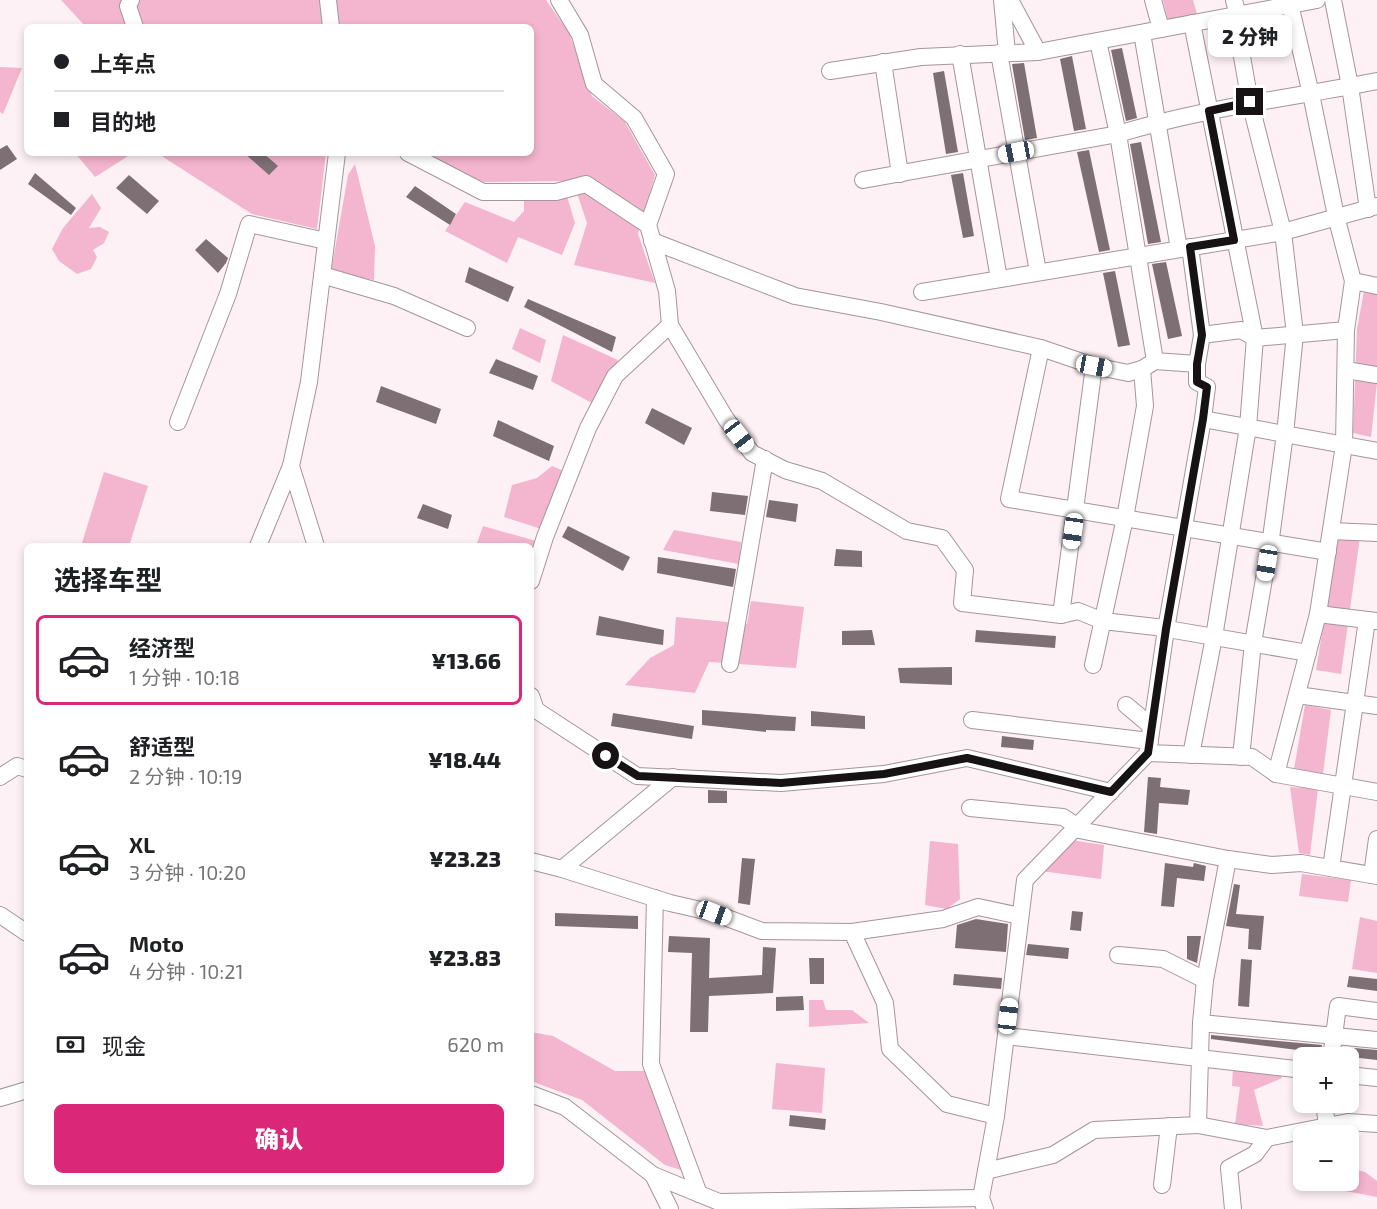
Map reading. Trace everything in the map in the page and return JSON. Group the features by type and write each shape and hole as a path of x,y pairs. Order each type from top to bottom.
{"street":[{"path":"131,0 128,6 134,24"},
{"path":"328,0 331,24"},
{"path":"559,0 580,35 594,84 634,118 666,174 650,233 667,291 670,325 726,419 752,453 785,470 822,481 907,531 942,538 965,570 962,603 1061,615 1078,611 1103,621 1308,652"},
{"path":"1002,0 1003,53 1016,152 1038,272"},
{"path":"1010,0 1038,52"},
{"path":"1153,0 1161,29"},
{"path":"830,71 883,62 960,54 1038,52 1192,23 1236,7 1317,0"},
{"path":"922,292 1283,232 1372,207 1333,0"},
{"path":"1276,774 1318,614 1328,552 1344,445 1346,330 1353,281 1336,216 1311,94 1289,3"},
{"path":"1236,7 1244,37 1241,51 1250,102 1283,232 1295,334 1285,434 1253,643 1241,757"},
{"path":"1191,755 1214,637 1248,427 1255,338 1192,23"},
{"path":"534,1095 565,1107 653,1175 719,1202 983,1203 1025,880 1111,792 1149,747 1166,629 1203,419 1207,387 1197,382 1197,364 1202,335 1142,33"},
{"path":"1093,665 1125,518 1145,406 1148,365 1138,256 1118,134 1098,41"},
{"path":"960,54 999,279"},
{"path":"883,62 900,174"},
{"path":"864,180 1118,134 1158,122 1250,102 1311,94 1377,81"},
{"path":"259,543 291,466 309,381 337,156"},
{"path":"414,156 483,192 556,192 586,184 650,233 795,296 881,312 1041,348 1094,366 1128,373 1148,365 1197,364"},
{"path":"178,422 228,294 249,224 326,241"},
{"path":"322,275 394,296 467,328"},
{"path":"1353,281 1377,286"},
{"path":"534,571 588,428 615,376 670,325"},
{"path":"1202,335 1240,330 1255,338 1346,330"},
{"path":"1041,348 1009,499 1328,552"},
{"path":"1061,615 1094,366"},
{"path":"1346,370 1377,375"},
{"path":"1203,419 1377,451"},
{"path":"730,664 765,459"},
{"path":"291,466 315,543"},
{"path":"1331,531 1377,533"},
{"path":"1318,614 1372,621 1355,703 1331,868"},
{"path":"1297,695 1377,706"},
{"path":"1126,705 1151,726 1149,747"},
{"path":"534,706 638,776 781,783 884,774 967,758 1111,792"},
{"path":"972,720 1191,755 1252,757 1276,774 1377,792"},
{"path":"0,777 17,766 24,768"},
{"path":"562,869 673,777"},
{"path":"970,808 1063,817 1076,828 1227,859 1272,865 1301,863 1374,876 1377,839"},
{"path":"1198,1125 1204,980 1227,859"},
{"path":"534,862 714,913 762,931 852,932 943,919 978,907 1020,916"},
{"path":"655,898 651,1064 699,1194"},
{"path":"0,915 24,931"},
{"path":"852,932 885,1003 890,1049 947,1104 996,1116"},
{"path":"1118,955 1164,959 1204,980"},
{"path":"1332,1047 1338,1006 1377,1011"},
{"path":"1201,1023 1334,1034 1377,1040"},
{"path":"1006,1036 1293,1069"},
{"path":"1359,1076 1377,1078"},
{"path":"0,1098 24,1091"},
{"path":"1332,1125 1348,1122 1377,1124"},
{"path":"986,1171 1053,1155 1094,1130 1198,1125 1267,1138 1293,1133"},
{"path":"1162,1185 1169,1126"},
{"path":"1233,1209 1230,1168 1255,1154 1267,1138"},
{"path":"653,1175 670,1209"}],"shaded area":[{"path":"61,0 546,0 569,33 592,96 625,122 655,175 638,234 655,283 574,265 587,223 573,181 484,182 421,156 534,156 534,24 83,24"},
{"path":"1163,0 1193,0 1197,14 1168,21"},
{"path":"0,67 22,68 3,114 0,112"},
{"path":"78,156 128,156 95,177"},
{"path":"162,156 326,156 317,229 252,214"},
{"path":"355,164 375,246 374,280 331,272 348,175"},
{"path":"92,194 101,208 89,228 100,227 109,232 104,243 93,250 97,257 91,269 77,274 59,261 52,249 63,228"},
{"path":"567,196 575,223 562,255 518,237 507,263 445,231 465,202 514,222 524,211 524,198"},
{"path":"1364,291 1377,294 1377,383 1371,437 1353,433 1357,329"},
{"path":"520,328 546,340 540,363 512,349"},
{"path":"563,335 618,360 592,403 551,381"},
{"path":"552,466 564,471 541,529 504,517 512,485 537,478"},
{"path":"104,472 148,486 130,543 82,543"},
{"path":"483,526 536,541 534,549 534,543 477,543"},
{"path":"674,530 741,542 739,564 663,550"},
{"path":"1343,534 1360,537 1341,674 1316,670 1337,542"},
{"path":"751,601 804,607 796,668 709,662 695,693 625,685 650,658 674,645 676,617 747,624"},
{"path":"1305,705 1331,710 1323,774 1294,769"},
{"path":"1290,787 1318,789 1310,855 1299,853"},
{"path":"1071,840 1104,845 1101,879 1041,871"},
{"path":"930,841 958,844 960,899 947,909 925,905"},
{"path":"1302,874 1351,880 1348,902 1299,896"},
{"path":"1360,917 1377,921 1377,973 1352,969"},
{"path":"809,1000 823,1000 826,1010 852,1010 869,1023 809,1027"},
{"path":"534,1033 553,1036 615,1071 648,1071 684,1171 665,1165 582,1100 534,1082"},
{"path":"776,1063 825,1068 822,1113 772,1109"},
{"path":"1233,1068 1279,1073 1282,1078 1254,1090 1263,1126 1235,1124 1240,1087 1232,1086"},
{"path":"1359,1170 1377,1181 1377,1197 1345,1191 1359,1191"}],"building":[{"path":"1122,48 1137,118 1126,121 1111,50"},
{"path":"1072,56 1086,129 1074,131 1060,59"},
{"path":"1024,63 1037,138 1025,140 1012,64"},
{"path":"944,71 958,152 946,154 933,73"},
{"path":"1141,142 1161,242 1148,244 1130,144"},
{"path":"7,145 17,159 0,170 0,149"},
{"path":"1089,150 1110,250 1099,252 1077,152"},
{"path":"247,156 266,156 278,166 269,175"},
{"path":"35,173 76,208 71,215 28,184"},
{"path":"963,173 974,236 963,238 951,175"},
{"path":"129,175 159,201 147,214 116,188"},
{"path":"415,186 456,214 450,225 406,197"},
{"path":"206,239 228,258 218,273 195,250"},
{"path":"1166,262 1182,336 1168,339 1152,264"},
{"path":"469,267 514,287 508,302 465,282"},
{"path":"1115,271 1130,345 1118,347 1103,273"},
{"path":"528,299 616,337 612,352 524,307"},
{"path":"496,359 538,376 533,390 489,373"},
{"path":"381,386 441,409 436,424 376,402"},
{"path":"652,408 692,428 684,445 645,423"},
{"path":"498,420 554,446 549,461 493,436"},
{"path":"712,492 748,496 745,515 710,511"},
{"path":"769,500 798,504 796,522 766,517"},
{"path":"423,504 452,515 448,529 417,518"},
{"path":"568,526 630,557 623,571 562,537"},
{"path":"836,549 862,551 862,567 834,566"},
{"path":"658,557 736,569 733,587 657,573"},
{"path":"599,616 664,630 663,645 596,635"},
{"path":"872,630 875,645 842,645 842,631"},
{"path":"976,630 1056,636 1055,648 975,642"},
{"path":"952,667 952,685 900,683 898,668"},
{"path":"702,710 796,717 795,731 766,730 766,732 702,725"},
{"path":"811,711 865,716 865,729 811,726"},
{"path":"613,713 694,726 692,739 611,726"},
{"path":"1002,736 1034,740 1033,750 1001,747"},
{"path":"1148,777 1161,778 1160,787 1190,790 1188,805 1159,803 1157,834 1144,832"},
{"path":"708,790 727,791 727,803 708,803"},
{"path":"742,858 755,859 750,905 738,903"},
{"path":"1165,863 1193,867 1194,863 1206,866 1204,881 1177,878 1174,907 1161,906"},
{"path":"1234,884 1240,885 1236,914 1264,916 1261,950 1248,949 1249,929 1226,926"},
{"path":"1072,911 1083,912 1081,931 1070,930"},
{"path":"555,913 638,916 638,929 555,926"},
{"path":"976,919 1008,924 1006,952 955,948 957,925"},
{"path":"669,936 710,938 709,978 762,975 763,947 776,948 773,993 709,996 708,1032 690,1032 692,953 668,952"},
{"path":"1187,936 1201,936 1197,963 1187,959"},
{"path":"1028,944 1069,948 1068,959 1026,955"},
{"path":"809,958 824,958 824,984 810,984"},
{"path":"1241,959 1252,960 1249,1007 1238,1006"},
{"path":"954,974 1002,978 1001,989 953,985"},
{"path":"1349,976 1377,979 1377,991 1347,987"},
{"path":"803,996 804,1010 776,1011 776,997"},
{"path":"1211,1035 1322,1045 1322,1047 1293,1047 1293,1049 1211,1039"},
{"path":"1359,1048 1377,1050 1377,1060 1359,1058"},
{"path":"790,1115 826,1119 825,1130 789,1126"}],"route":[{"path":"606,756 638,776 781,783 884,774 967,758 1111,792 1148,753 1166,629 1203,419 1207,387 1197,382 1197,364 1202,335 1190,247 1234,240 1209,111 1250,102"}]}
